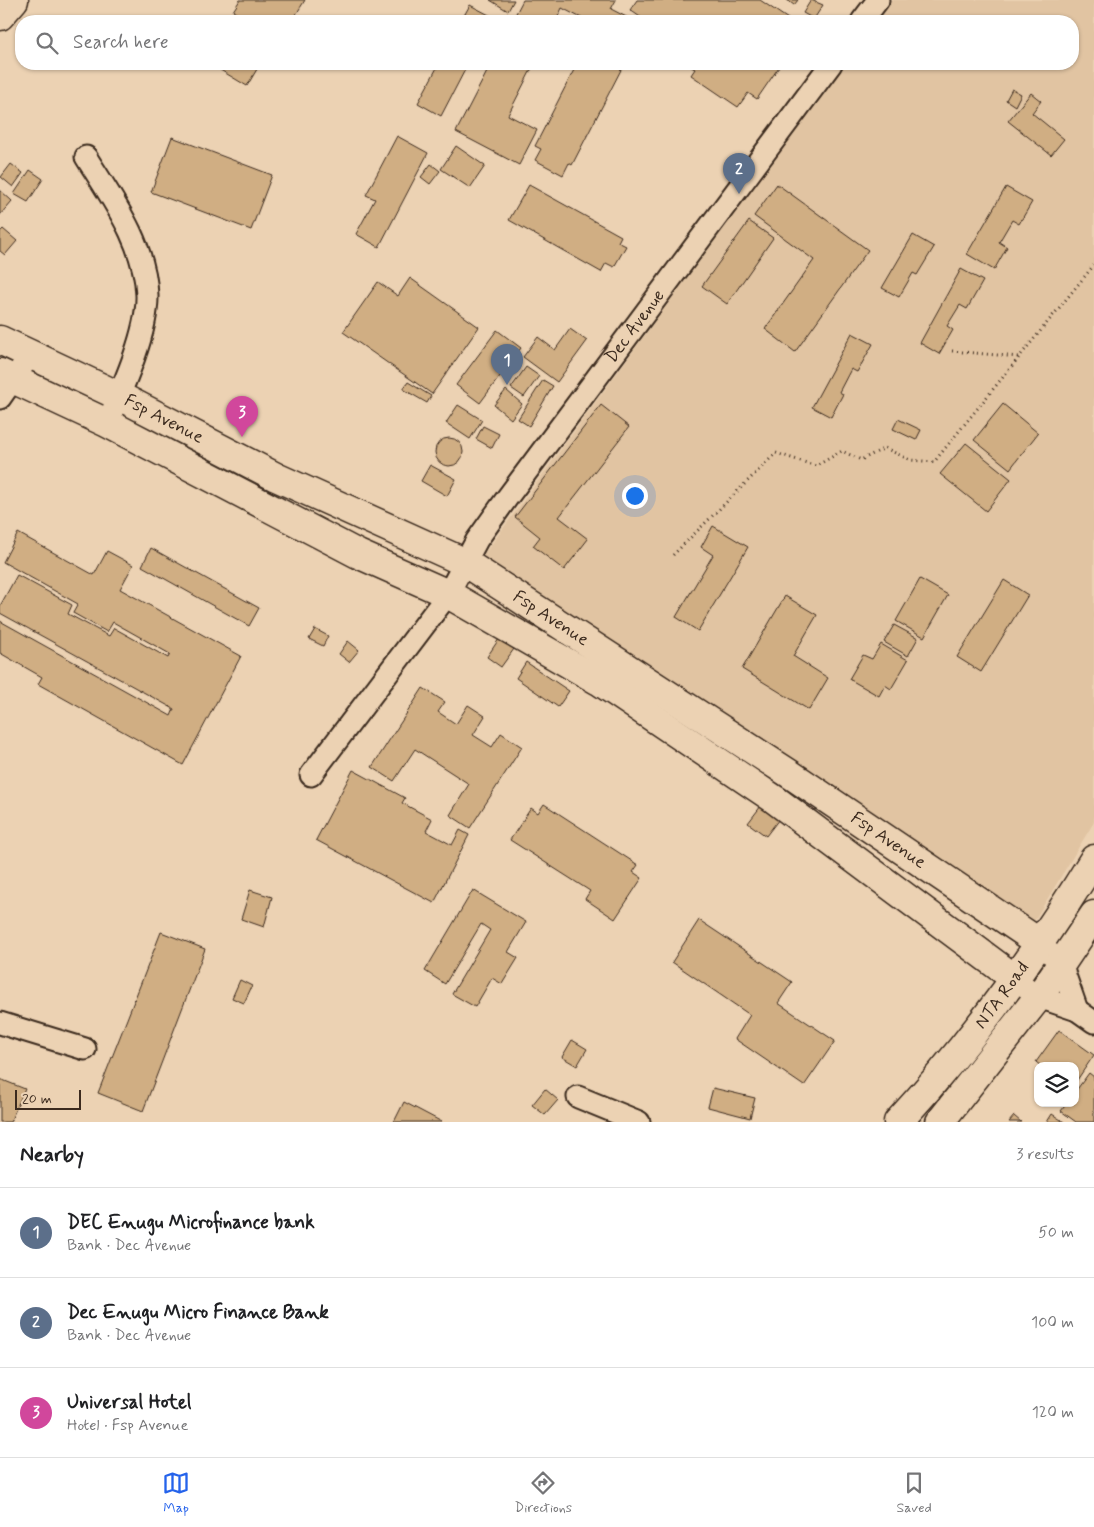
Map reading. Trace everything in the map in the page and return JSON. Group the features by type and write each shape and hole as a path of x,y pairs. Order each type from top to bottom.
{"main road":[{"name":"Fsp Avenue","path":"0,340 119,396 276,477 464,562 790,774 1040,943"},
{"name":"Fsp Avenue","path":"4,384 107,423 154,446 358,554 448,594 599,681 774,799 1014,978"},
{"path":"154,446 166,420"},
{"path":"312,530 334,503"},
{"name":"NTA Road","path":"898,1122 961,1049 1040,943 1094,860"},
{"name":"NTA Road","path":"940,1122 1039,997 1094,915"}],"street":[{"path":"867,15 878,0"},
{"name":"Dec Avenue","path":"311,775 448,594 477,540 507,498 827,70"},
{"path":"86,157 121,212 136,245 147,296 144,323 119,396 107,423"},
{"path":"4,384 31,354"},
{"name":"Fsp Avenue","path":"1040,943 1061,964"},
{"path":"1061,964 1077,1010"},
{"name":"Fsp Avenue","path":"1014,978 1039,997 1077,1010 1094,1022"},
{"path":"0,1023 85,1049"},
{"path":"578,1097 639,1122"}],"path":[{"path":"673,555 776,453 816,466 842,451 861,460 885,448 910,460 934,462 1094,265"},
{"path":"952,351 1020,357"}],"shaded area":[{"path":"891,0 1094,0 1094,822 1034,921 482,557 840,70 1079,70 1079,15 880,15"}],"building":[{"path":"240,0 305,0 296,15 239,15 233,11"},
{"path":"490,0 514,0 508,11"},
{"path":"523,0 616,0 611,9 622,15 575,15 562,8 559,15 515,15"},
{"path":"637,0 760,0 782,15 637,15 630,10"},
{"path":"787,0 798,0 794,5"},
{"path":"811,0 823,5 817,15 803,13"},
{"path":"470,5 489,15 464,15"},
{"path":"220,70 256,70 247,86"},
{"path":"436,70 465,70 441,116 418,103"},
{"path":"488,70 531,70 508,115 537,130 519,165 456,132"},
{"path":"574,70 621,70 572,165 569,163 563,175 535,160 541,149 535,146"},
{"path":"694,70 777,70 757,99 748,93 738,107 691,75"},
{"path":"1012,89 1021,94 1015,106 1006,100"},
{"path":"1031,93 1041,101 1032,113 1064,139 1051,155 1008,121"},
{"path":"397,136 428,153 379,247 356,234 375,199 366,195"},
{"path":"172,137 272,175 251,230 151,192"},
{"path":"456,146 485,166 470,188 441,169"},
{"path":"11,164 23,173 13,187 1,177"},
{"path":"431,164 440,171 430,184 421,177"},
{"path":"30,170 43,179 28,202 14,194"},
{"path":"777,184 868,250 795,352 765,329 814,260 754,216"},
{"path":"529,185 621,236 618,242 626,246 614,267 606,263 601,272 509,220"},
{"path":"1006,187 1032,202 1019,224 1012,220 999,242 1007,247 994,270 967,254"},
{"path":"0,190 12,201 0,215"},
{"path":"749,221 773,238 727,304 702,286"},
{"path":"3,229 17,241 5,255 0,251 0,232"},
{"path":"913,235 934,247 917,275 913,273 899,297 882,288"},
{"path":"961,269 983,281 967,309 960,305 947,326 953,330 939,354 920,343"},
{"path":"410,278 479,327 432,394 343,332 378,282 398,296"},
{"path":"570,329 587,341 557,382 523,357 538,337 555,350"},
{"path":"497,330 521,348 480,403 456,385"},
{"path":"852,333 873,344 857,372 851,369 839,392 843,394 831,417 812,407"},
{"path":"526,367 539,376 524,397 511,388"},
{"path":"543,380 553,386 529,426 518,419"},
{"path":"408,382 431,396 427,403 403,389"},
{"path":"506,390 522,404 511,419 494,405"},
{"path":"1003,404 1038,433 1010,469 974,440"},
{"path":"458,405 482,420 470,439 446,423"},
{"path":"601,405 629,427 559,517 588,539 564,570 533,546 540,537 515,517"},
{"path":"898,419 921,430 916,440 893,429"},
{"path":"483,426 499,434 492,448 476,439"},
{"path":"449,438 459,442 463,452 459,462 449,466 439,462 435,452 439,442"},
{"path":"966,443 1011,479 986,511 940,474"},
{"path":"430,465 456,479 447,496 421,481"},
{"path":"713,526 748,547 698,631 676,617 713,555 701,547"},
{"path":"18,533 94,575 107,551 133,565 120,589 241,656 183,765 38,684 42,677 0,653 0,621 171,716 174,709 0,613 0,606 17,575 72,605 68,614 109,636 114,628 168,658 170,654 113,622 107,632 73,613 78,604 3,562"},
{"path":"151,548 259,608 249,626 142,566"},
{"path":"920,579 948,595 924,637 896,621"},
{"path":"1004,580 1028,595 981,672 957,657"},
{"path":"785,596 817,615 793,656 828,678 809,710 742,669"},
{"path":"894,625 918,638 908,656 884,642"},
{"path":"315,629 328,636 323,646 309,639"},
{"path":"499,639 514,649 501,667 487,657"},
{"path":"348,641 359,650 349,662 339,654"},
{"path":"881,644 908,660 891,689 885,685 879,696 849,679 863,655 872,659"},
{"path":"526,662 569,691 558,707 516,678"},
{"path":"423,688 445,702 438,712 456,724 468,705 485,716 473,735 492,747 501,733 522,747 470,828 450,815 469,784 415,749 394,781 372,767"},
{"path":"353,770 405,798 402,803 432,819 426,831 452,845 460,830 469,835 434,903 316,840"},
{"path":"544,804 638,865 633,872 642,878 615,919 585,899 590,891 510,840 531,808 538,813"},
{"path":"761,806 779,819 766,836 748,823"},
{"path":"250,890 272,897 264,927 241,919"},
{"path":"473,890 526,922 508,952 518,958 502,984 492,978 475,1007 452,994 490,930 481,924 445,984 425,971"},
{"path":"699,920 792,982 778,1003 835,1041 804,1086 735,1039 750,1015 672,962"},
{"path":"161,932 205,949 143,1111 98,1093"},
{"path":"240,980 252,986 244,1003 232,998"},
{"path":"1059,1030 1094,1055 1079,1077 1079,1062 1036,1062"},
{"path":"572,1040 587,1049 577,1066 562,1057"},
{"path":"1089,1073 1094,1077 1094,1122 1076,1122 1061,1111 1064,1107 1079,1107 1079,1087"},
{"path":"0,1079 25,1089 10,1122 0,1122"},
{"path":"713,1088 755,1098 750,1118 708,1107"},
{"path":"545,1089 558,1100 545,1115 532,1105"},
{"path":"404,1102 442,1122 394,1122"},
{"path":"1052,1114 1064,1122 1047,1122"},
{"path":"1014,1116 1021,1122 1009,1122"}],"place":[{"name":"Dec Enugu Micro Finance Bank","path":"739,194"},
{"name":"DEC Enugu Microfinance bank","path":"507,385"},
{"name":"Universal Hotel","path":"242,437"}]}
